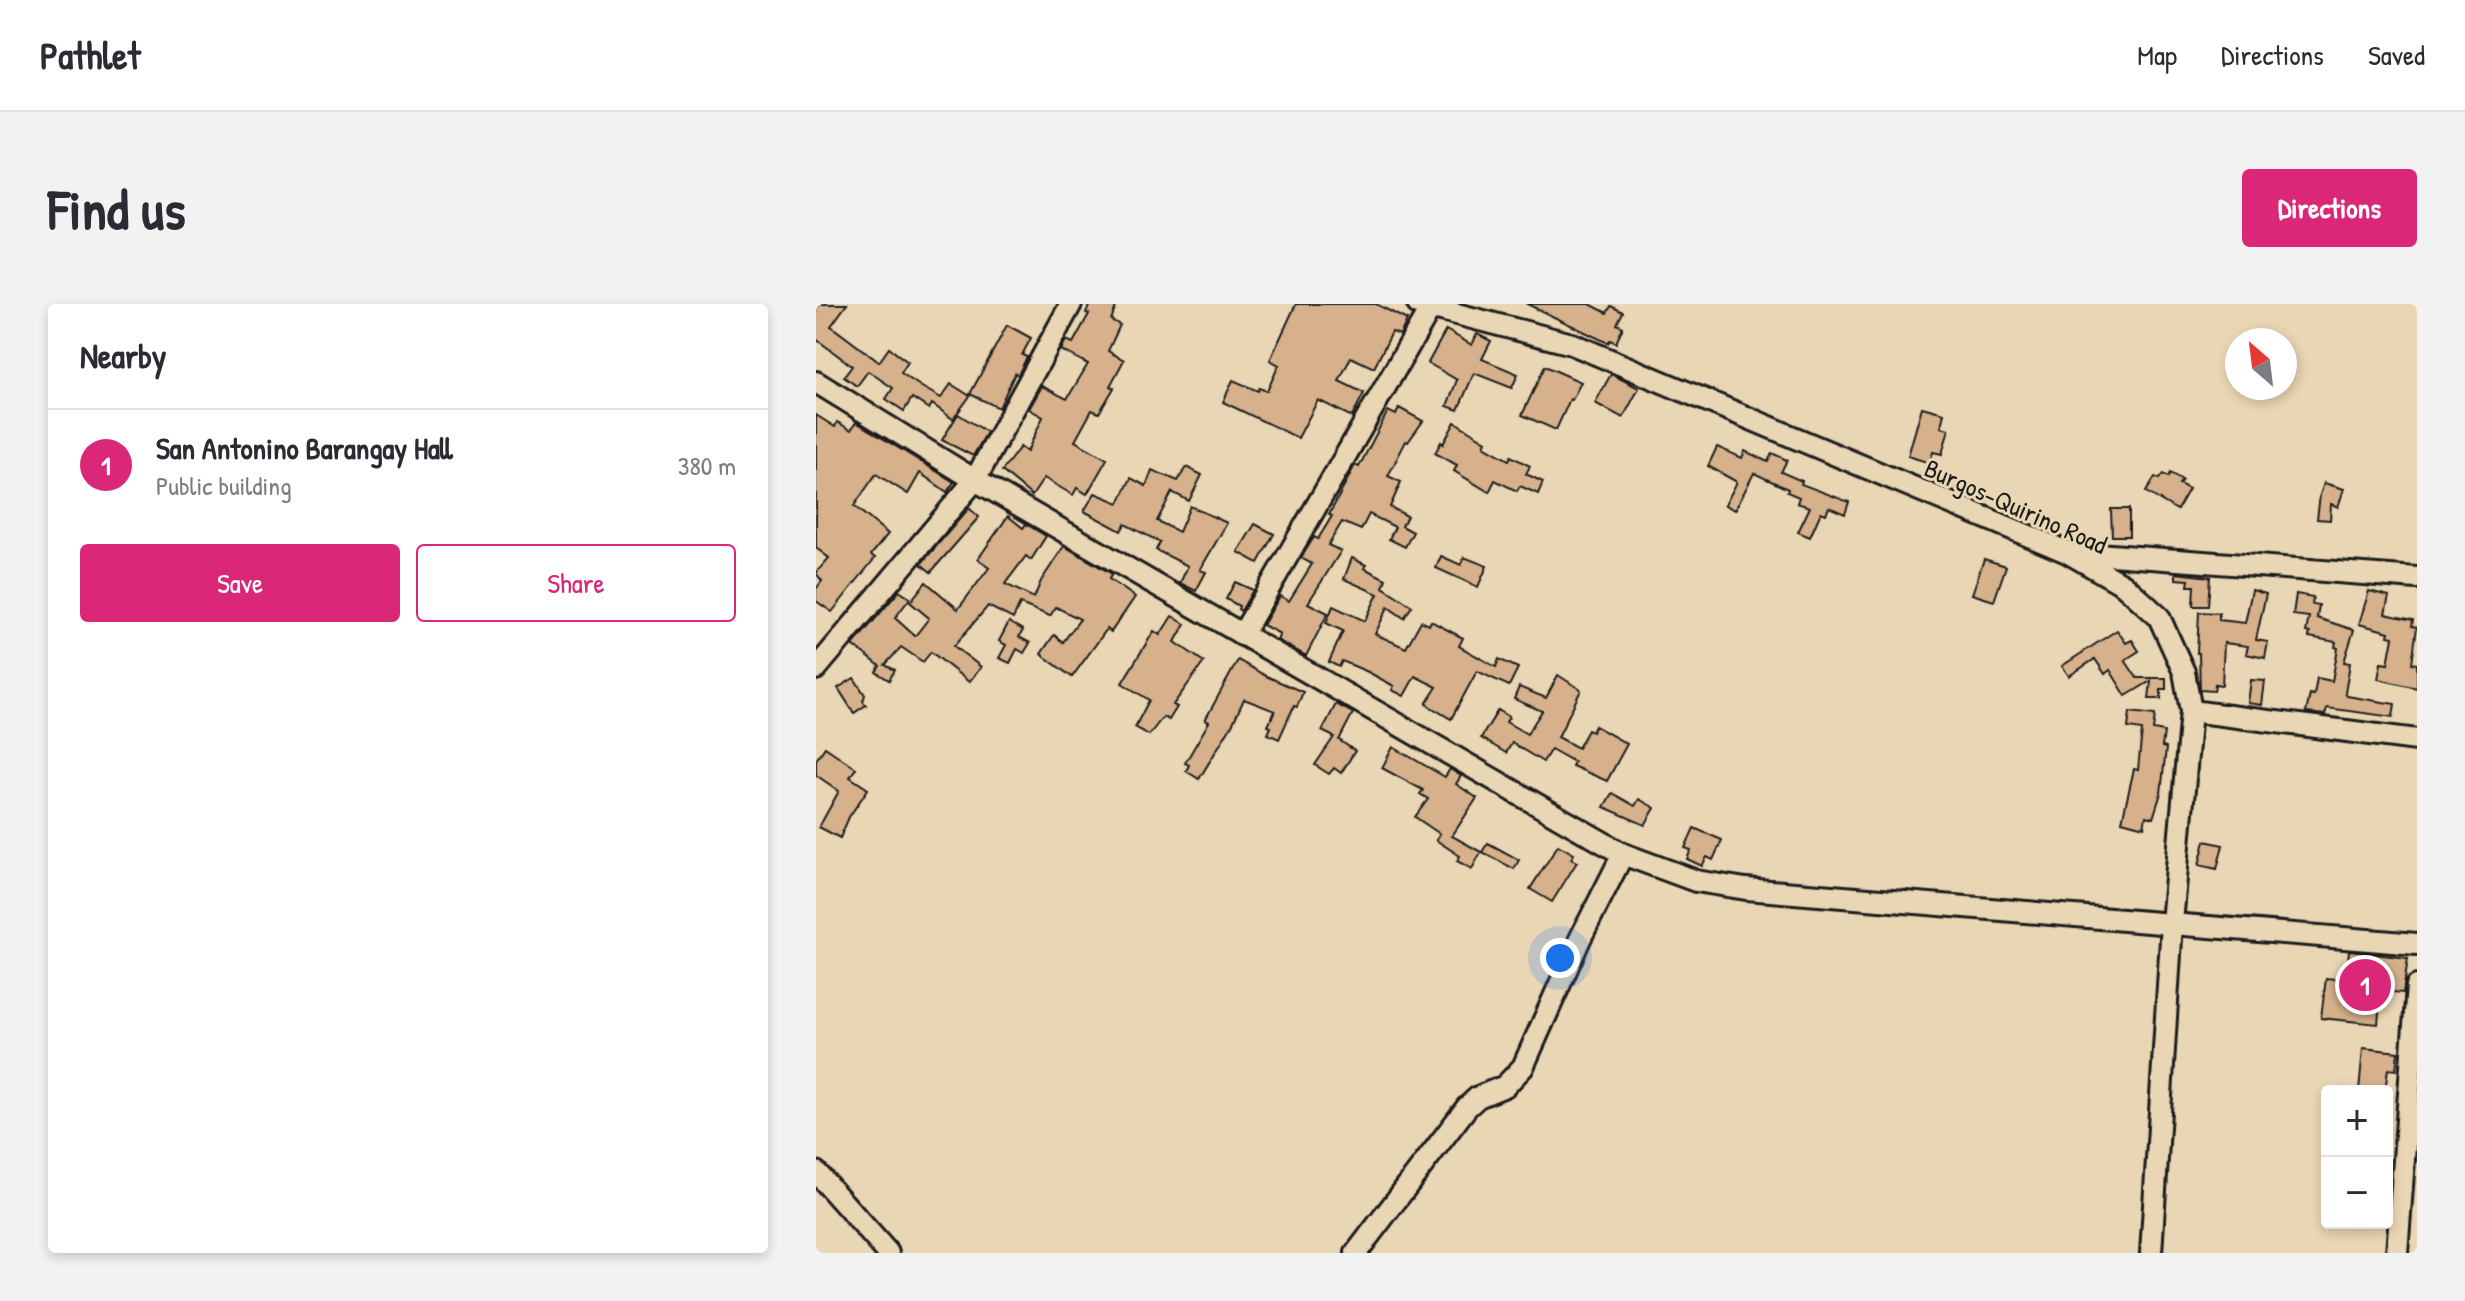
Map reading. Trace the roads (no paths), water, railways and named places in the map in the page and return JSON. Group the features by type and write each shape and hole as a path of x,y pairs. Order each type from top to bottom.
{"street":[{"path":"816,669 975,480 1071,304"},
{"path":"1242,635 1427,305"},
{"name":"Burgos-Quirino Road","path":"1427,305 1572,344 2067,552 2124,585 2159,617 2184,672 2191,711 2172,923 2151,1253"},
{"path":"816,382 975,480 1623,854 1696,881 1746,889 2417,944"},
{"path":"2067,552 2417,578"},
{"path":"2191,711 2417,740"},
{"path":"1356,1253 1467,1107 1478,1097 1505,1086 1523,1067 1580,939 1623,854"},
{"path":"2397,1253 2411,1148 2417,986"},
{"path":"816,1172 888,1253"}],"place":[{"name":"San Antonino Barangay Hall","path":"2365,985"}]}
